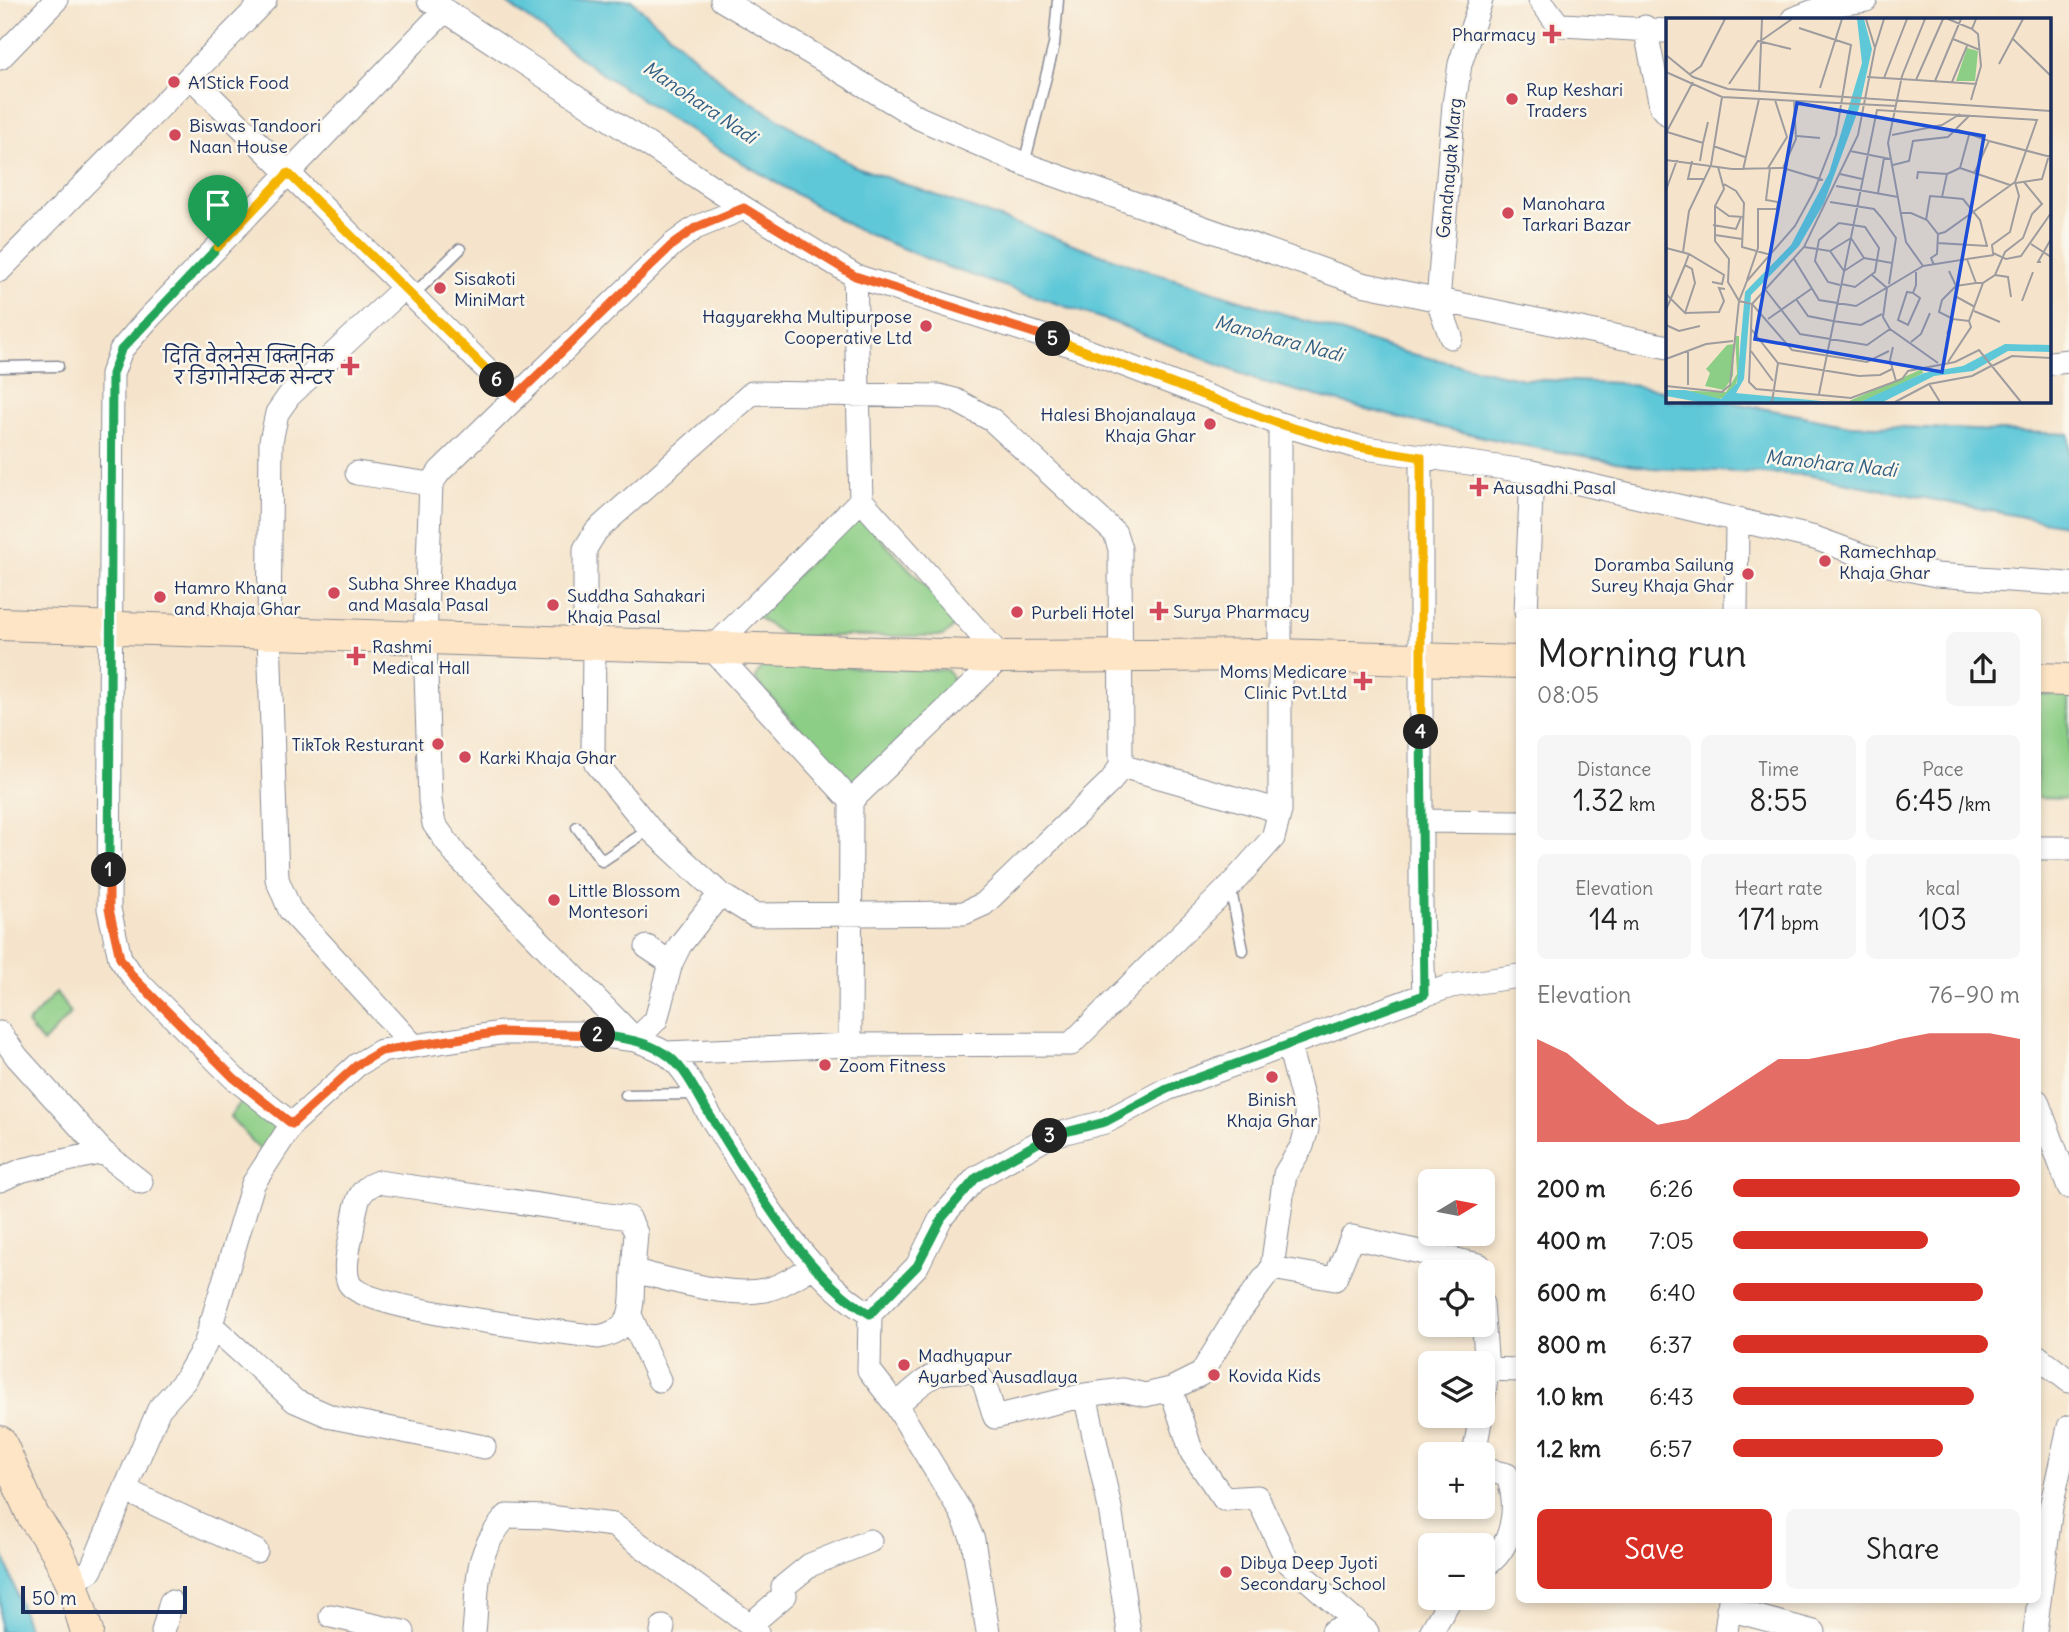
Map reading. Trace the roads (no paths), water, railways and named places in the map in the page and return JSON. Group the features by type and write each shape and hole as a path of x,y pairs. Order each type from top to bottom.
{"street":[{"path":"0,58 57,0"},
{"path":"0,270 265,0"},
{"name":"Gandnayak Marg","path":"1451,337 1437,301 1460,64 1482,0"},
{"path":"1540,0 1558,24 1601,29 1645,27 1666,31"},
{"path":"1796,18 1830,5 1866,0"},
{"path":"734,3 919,118 1024,163 1362,284 1666,346"},
{"path":"292,1124 234,1078 134,978 120,958 109,909 112,374 121,350 288,173 437,5 744,208 855,276 1080,348 1280,424 1358,447 1532,472 1815,538 1900,568 1936,575 2069,584"},
{"path":"1645,27 1661,106 1666,112"},
{"path":"190,76 515,397"},
{"path":"636,1040 457,856 434,824 430,801 425,639 430,484 440,471 672,245 695,228 744,208"},
{"path":"855,276 861,500 1001,657"},
{"path":"408,292 289,396 277,413 271,441 269,634 276,879 290,910 413,1045"},
{"path":"768,391 858,397 940,396 992,420 1115,533 1120,549 1121,766 1111,781 984,904 964,913 754,915 720,894 650,829 597,764 593,752 585,549 596,531 752,393 768,391"},
{"path":"666,1054 850,1045 1071,1044 1230,886 1273,838 1280,811 1280,424"},
{"path":"1421,457 1420,659 1424,995"},
{"path":"1526,609 1532,472"},
{"path":"357,473 430,484"},
{"path":"712,649 861,500"},
{"path":"1735,609 1737,520"},
{"path":"0,624 1001,657 1278,655 1516,662"},
{"path":"712,649 852,801 850,1045"},
{"path":"852,801 1001,657"},
{"path":"2041,679 2069,680"},
{"path":"1121,766 1280,811"},
{"path":"1422,821 1516,822"},
{"path":"2041,848 2069,848"},
{"path":"636,1040 656,1020 671,964 699,918 720,894"},
{"path":"647,947 671,964"},
{"path":"988,1632 974,1540 961,1512 896,1405 869,1370 870,1314 917,1266 942,1218 976,1178 1050,1136 1105,1122 1167,1089 1289,1046 1350,1020 1451,986 1516,976"},
{"path":"72,1583 92,1570 159,1409 185,1380 205,1346 253,1184 292,1124 357,1065 381,1051 500,1032 579,1033 636,1040 666,1054 697,1094 752,1182 815,1266 844,1299 870,1314"},
{"path":"0,1033 17,1056 103,1152 141,1182"},
{"path":"896,1405 935,1373 949,1369 976,1372 984,1382 995,1417 1085,1395 1123,1390 1146,1395 1171,1389 1202,1374 1237,1315 1272,1268 1285,1174 1302,1146 1307,1129 1306,1111 1289,1046"},
{"path":"2041,1112 2069,1187"},
{"path":"0,1180 23,1170 103,1152"},
{"path":"378,1182 629,1219 636,1233 633,1270 630,1315 626,1326 612,1334 598,1336 470,1318 365,1296 350,1285 346,1273 358,1198 366,1186 378,1182"},
{"path":"1272,1268 1335,1279 1352,1237 1456,1260"},
{"path":"633,1270 738,1291 765,1290 815,1266"},
{"path":"630,1315 659,1380"},
{"path":"211,1324 295,1401 332,1417 484,1447"},
{"path":"2041,1359 2069,1381"},
{"path":"1495,1369 1516,1370"},
{"path":"1171,1389 1192,1453 1224,1499 1257,1497 1288,1562 1361,1626"},
{"path":"1085,1395 1111,1508 1129,1632"},
{"path":"2041,1548 2044,1506 2069,1427"},
{"path":"0,1442 33,1516 56,1549 72,1583 87,1632"},
{"path":"1495,1472 1507,1475 1513,1510 1504,1548 1495,1556"},
{"path":"125,1490 256,1551"},
{"path":"474,1632 478,1573 489,1536 507,1516 549,1517 613,1525 754,1628 785,1595 783,1587 810,1566 870,1541"},
{"path":"163,1632 171,1602"},
{"path":"2035,1632 2037,1603"},
{"path":"1727,1632 1729,1604 1814,1632"},
{"path":"1432,1632 1444,1610"},
{"path":"331,1616 403,1632"},
{"path":"1332,1632 1361,1626"}],"lane":[{"path":"1024,163 1054,46 1058,0"},
{"path":"408,292 460,249"},
{"path":"0,367 58,366"},
{"path":"577,827 602,861 650,829"},
{"path":"1230,886 1243,950"},
{"path":"626,1095 697,1094"}],"water":[{"name":"Manohara Nadi","path":"503,0 631,0 728,87 854,166 1143,269 1403,352 1523,379 1617,383 1666,391 1666,402 1730,402 1850,425 2069,434 2069,526 1807,475 1651,468 1515,444 1412,421 1256,380 1115,323 947,267 856,229 722,151 599,72"},
{"path":"0,1544 28,1628 29,1632 0,1632"}],"place":[{"name":"Pharmacy","path":"1552,34"},
{"name":"A1Stick Food","path":"174,82"},
{"name":"Rup Keshari Traders","path":"1512,99"},
{"name":"Biswas Tandoori Naan House","path":"175,135"},
{"name":"Manohara Tarkari Bazar","path":"1508,213"},
{"name":"Sisakoti MiniMart","path":"440,288"},
{"name":"Hagyarekha Multipurpose Cooperative Ltd","path":"926,326"},
{"name":"दिति वेलनेस क्लिनिक र डिगोनेस्टिक सेन्टर","path":"350,366"},
{"name":"Halesi Bhojanalaya Khaja Ghar","path":"1210,424"},
{"name":"Aausadhi Pasal","path":"1479,487"},
{"name":"Ramechhap Khaja Ghar","path":"1825,561"},
{"name":"Doramba Sailung Surey Khaja Ghar","path":"1748,574"},
{"name":"Subha Shree Khadya and Masala Pasal","path":"334,593"},
{"name":"Hamro Khana and Khaja Ghar","path":"160,597"},
{"name":"Suddha Sahakari Khaja Pasal","path":"553,605"},
{"name":"Surya Pharmacy","path":"1159,611"},
{"name":"Purbeli Hotel","path":"1017,612"},
{"name":"Rashmi Medical Hall","path":"356,656"},
{"name":"Moms Medicare Clinic Pvt.Ltd","path":"1363,681"},
{"name":"TikTok Resturant","path":"438,744"},
{"name":"Karki Khaja Ghar","path":"465,757"},
{"name":"Little Blossom Montesori","path":"554,900"},
{"name":"Zoom Fitness","path":"825,1065"},
{"name":"Binish Khaja Ghar","path":"1272,1077"},
{"name":"Madhyapur Ayarbed Ausadlaya","path":"904,1365"},
{"name":"Kovida Kids","path":"1214,1375"},
{"name":"Dibya Deep Jyoti Secondary School","path":"1226,1572"}]}
